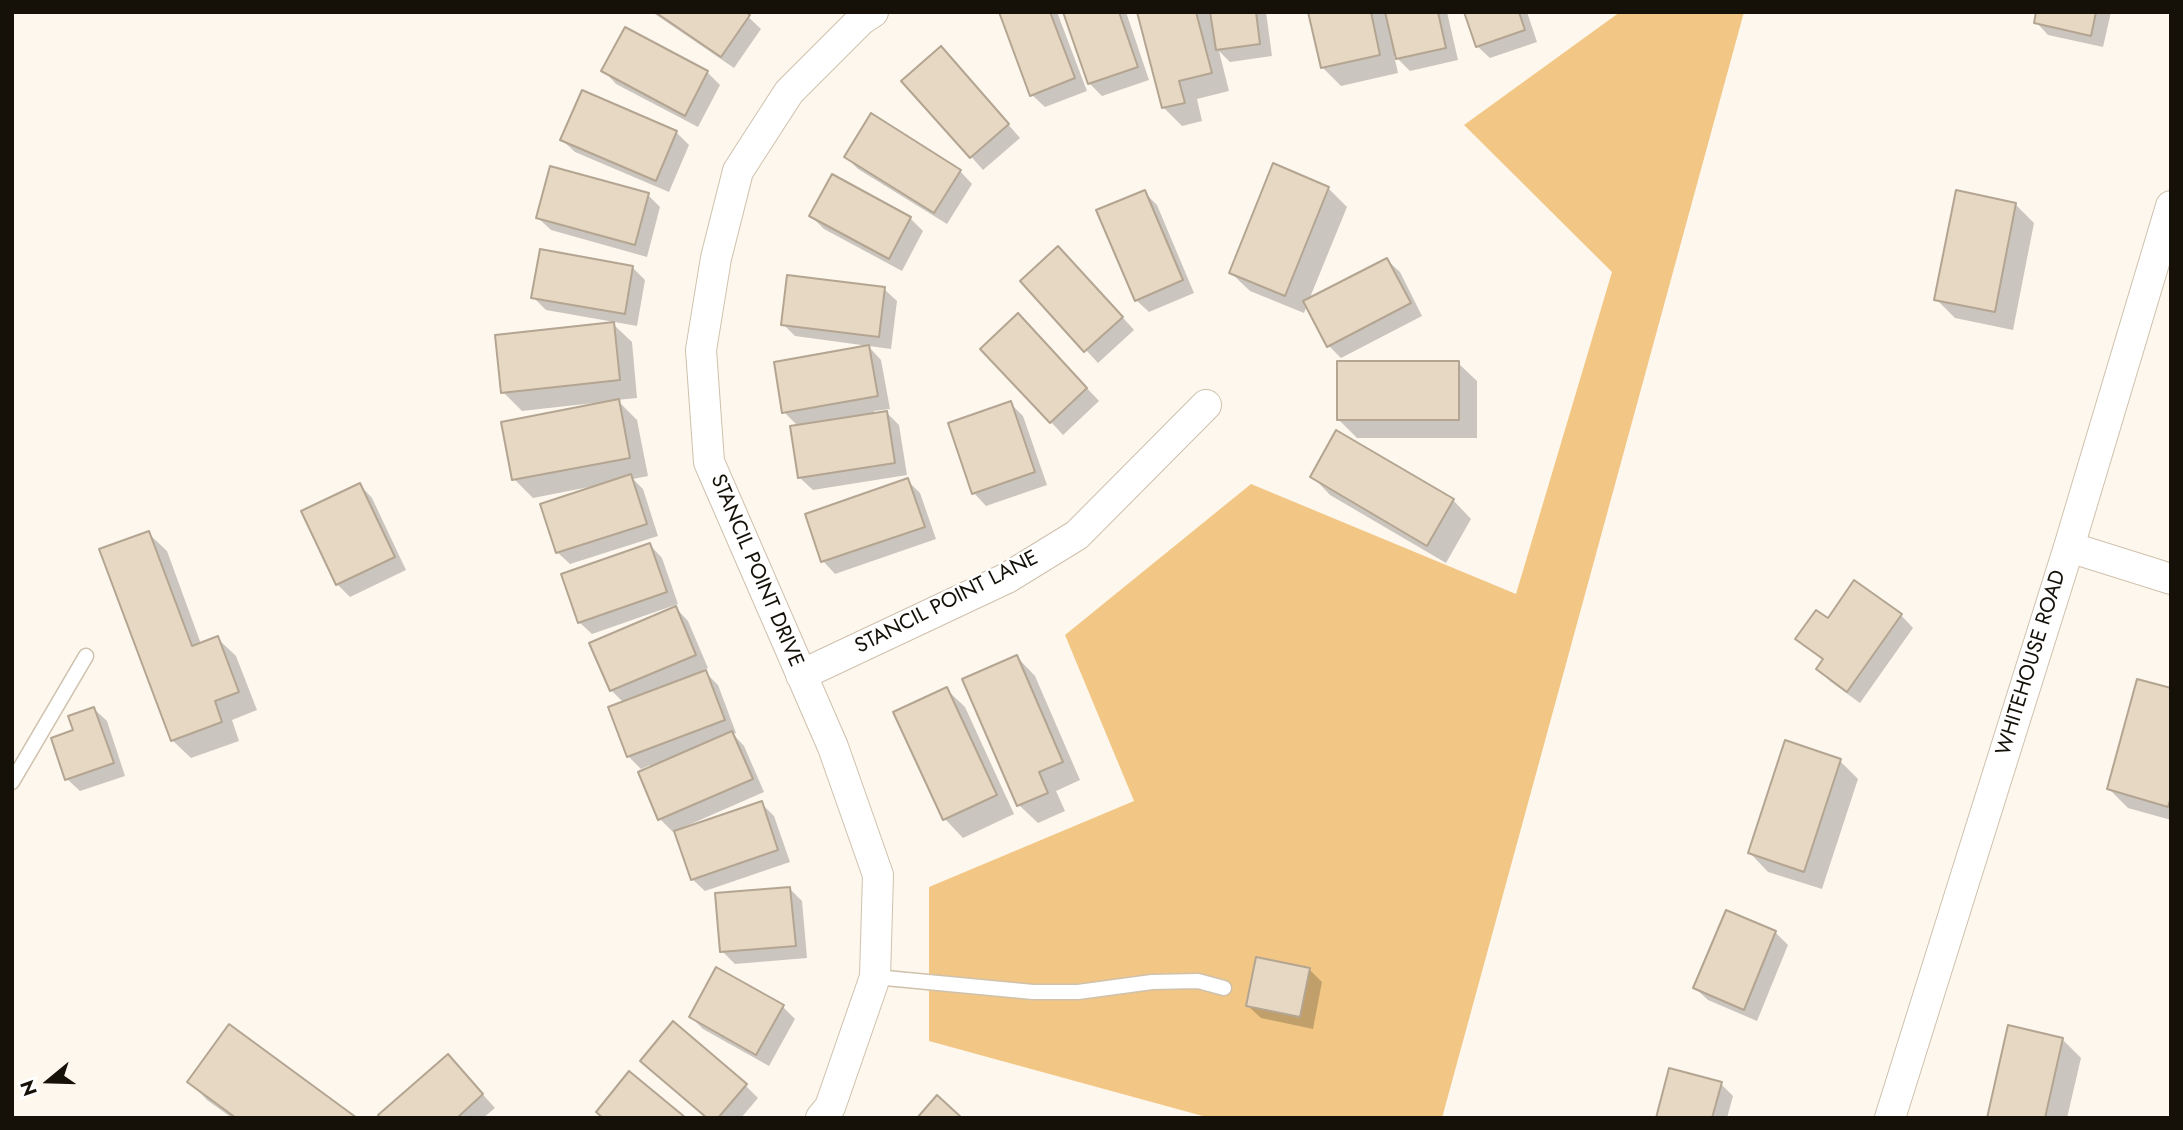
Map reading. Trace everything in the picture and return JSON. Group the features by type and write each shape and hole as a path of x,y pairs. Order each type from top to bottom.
{"street":[{"name":"STANCIL POINT DRIVE","path":"821,1118 830,1107 875,977 878,875 833,747 709,461 701,350 716,258 738,171 789,92 861,20 873,12"},
{"name":"WHITEHOUSE ROAD","path":"1890,1118 2069,547 2171,206"},
{"name":"STANCIL POINT LANE","path":"801,675 1007,578 1077,535 1206,405"},
{"path":"2069,547 2171,579"}],"lane":[{"path":"12,782 86,656"},
{"path":"875,977 1033,992 1078,992 1152,982 1198,981 1224,988"}],"shaded area":[{"path":"1620,12 1744,12 1442,1118 1210,1118 929,1041 929,887 1134,801 1065,635 1251,484 1516,594 1612,272 1464,125"}],"building":[{"path":"655,12 746,12 750,15 721,57"},
{"path":"999,12 1050,12 1075,78 1030,96"},
{"path":"1063,12 1119,12 1138,67 1088,84"},
{"path":"1137,12 1196,12 1212,73 1179,81 1185,103 1162,108"},
{"path":"1210,12 1256,12 1260,44 1216,50"},
{"path":"1308,12 1371,12 1380,55 1321,68"},
{"path":"1385,12 1438,12 1446,48 1396,59"},
{"path":"1464,12 1519,12 1525,30 1476,47"},
{"path":"2036,12 2096,12 2091,36 2034,23"},
{"path":"625,27 708,71 685,116 601,71"},
{"path":"941,46 1009,124 970,158 901,81"},
{"path":"582,90 677,131 656,181 560,140"},
{"path":"871,113 961,170 934,213 844,157"},
{"path":"1273,163 1329,187 1285,296 1229,273"},
{"path":"550,166 649,193 635,245 536,218"},
{"path":"832,174 911,217 889,259 809,216"},
{"path":"1145,190 1183,280 1135,301 1096,210"},
{"path":"1956,190 2016,203 1995,312 1934,300"},
{"path":"1058,246 1123,317 1084,352 1020,281"},
{"path":"540,249 633,266 625,314 531,298"},
{"path":"1387,258 1411,303 1327,347 1303,301"},
{"path":"787,275 885,287 879,337 781,325"},
{"path":"1018,313 1087,388 1050,423 980,349"},
{"path":"614,322 620,380 501,393 495,335"},
{"path":"869,345 878,396 782,413 774,362"},
{"path":"1337,361 1459,361 1459,420 1337,420"},
{"path":"619,399 630,458 512,480 501,422"},
{"path":"1011,401 1035,472 972,494 948,423"},
{"path":"887,411 895,463 798,478 790,426"},
{"path":"1336,430 1454,499 1427,546 1310,477"},
{"path":"631,474 647,524 556,553 540,504"},
{"path":"908,478 925,527 821,562 805,514"},
{"path":"360,483 395,557 336,585 301,511"},
{"path":"149,531 192,646 218,636 239,692 215,701 222,722 171,741 99,549"},
{"path":"650,543 667,592 578,623 561,574"},
{"path":"1854,580 1902,614 1847,692 1816,669 1823,659 1795,639 1816,610 1828,618"},
{"path":"676,606 696,655 610,691 589,643"},
{"path":"1017,655 1063,762 1039,772 1048,793 1017,806 962,679"},
{"path":"706,670 725,720 627,757 608,707"},
{"path":"2137,679 2171,688 2171,797 2168,807 2107,789"},
{"path":"947,687 997,795 943,820 893,712"},
{"path":"94,707 114,763 65,780 51,738 73,730 68,716"},
{"path":"732,731 753,779 658,820 638,772"},
{"path":"1785,740 1841,759 1804,872 1748,853"},
{"path":"762,801 778,850 691,880 674,831"},
{"path":"790,887 796,946 720,952 715,893"},
{"path":"1726,910 1776,931 1744,1010 1693,988"},
{"path":"1256,957 1310,968 1300,1017 1246,1006"},
{"path":"716,967 784,1005 756,1055 689,1017"},
{"path":"673,1021 747,1084 718,1118 707,1118 640,1061"},
{"path":"229,1024 357,1118 236,1118 187,1082"},
{"path":"2008,1025 2063,1038 2045,1118 1987,1118"},
{"path":"448,1054 483,1094 457,1118 381,1118 378,1115"},
{"path":"1669,1068 1722,1082 1712,1118 1656,1118"},
{"path":"629,1071 686,1118 603,1118 596,1112"},
{"path":"937,1095 962,1118 917,1118"}]}
